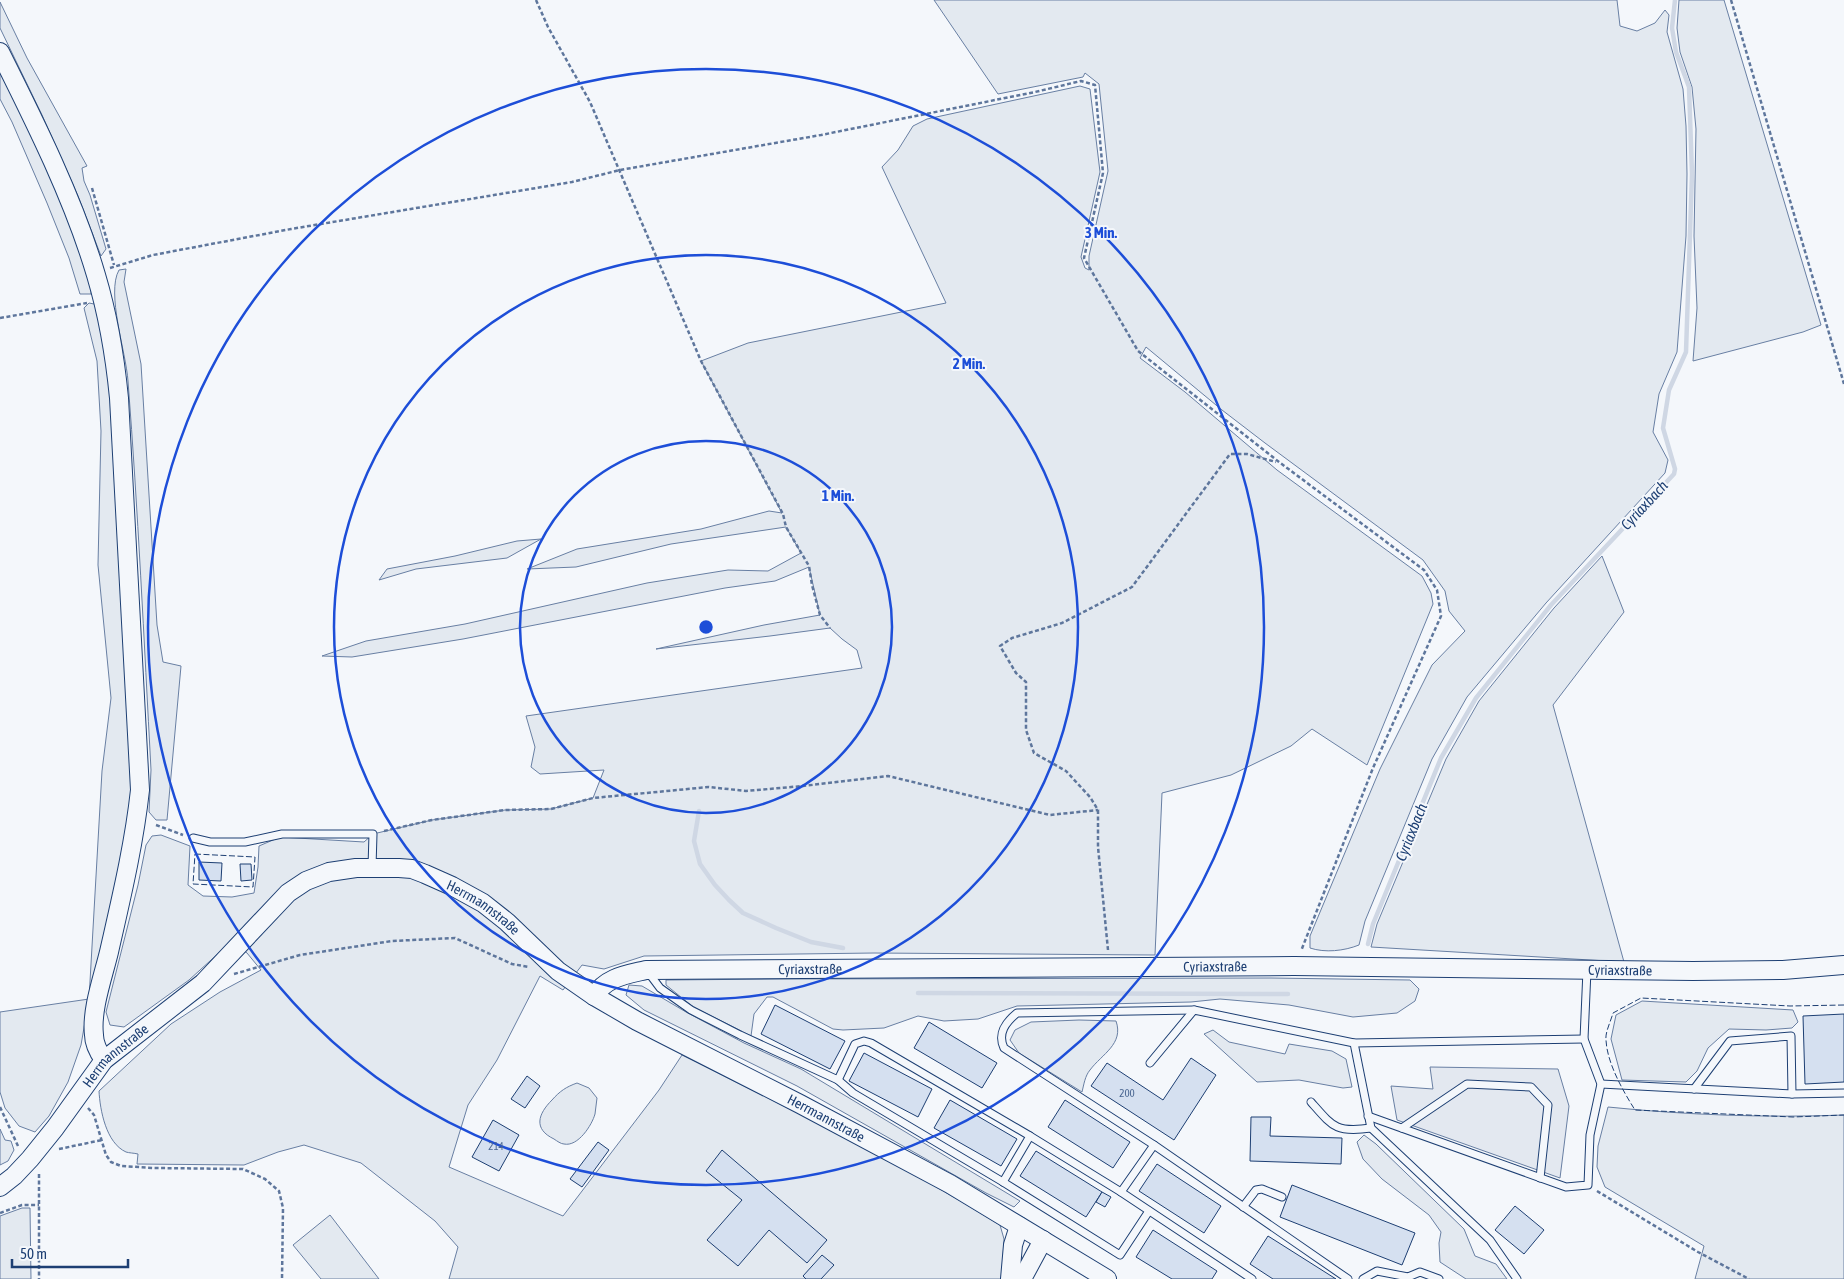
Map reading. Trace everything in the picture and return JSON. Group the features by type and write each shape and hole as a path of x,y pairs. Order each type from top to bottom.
{"street":[{"path":"0,52 54,164 96,274 114,351 119,398 140,790 137,820 123,891 95,1012 94,1036 104,1060"},
{"name":"Herrmannstraße","path":"0,1187 14,1176 30,1159 104,1060 203,983 288,893 306,881 329,872 372,867 412,869 452,886 483,903 507,922 558,971 594,996 637,1021 800,1104 950,1184 1107,1279"},
{"name":"Cyriaxstraße","path":"594,996 600,986 615,978 646,970 1294,966 1586,970 1783,970 1844,965"},
{"path":"1010,1279 1013,1245 1019,1226"},
{"path":"1022,1279 1043,1240"}],"lane":[{"path":"193,838 210,842 245,842 282,834 373,834 372,867"},
{"path":"646,970 660,988 691,1010 740,1035 838,1080 860,1098 1003,1182 1120,1255 1149,1211"},
{"path":"1368,1116 1566,1187 1588,1186 1590,1135 1601,1084 1584,1039 1586,970"},
{"path":"1348,1279 1154,1145 1004,1048 1001,1042 1002,1031 1008,1021 1017,1013 1194,1010 1354,1044 1584,1039"},
{"path":"1150,1064 1194,1010"},
{"path":"1694,1089 1730,1041 1791,1036 1792,1094"},
{"path":"838,1080 854,1044 864,1041 870,1042 1121,1192 1252,1279"},
{"path":"1354,1044 1370,1128 1490,1240 1517,1279"},
{"path":"1402,1128 1467,1084 1531,1087 1548,1105 1540,1178"},
{"path":"1601,1084 1792,1094 1844,1093"},
{"path":"1311,1102 1328,1122 1336,1128 1353,1130 1370,1128"},
{"path":"1003,1182 1030,1136"},
{"path":"1121,1192 1154,1145"},
{"path":"1244,1207 1256,1190 1262,1189 1282,1197"},
{"path":"1363,1279 1377,1271 1408,1277 1420,1272 1439,1279"}],"path":[{"path":"536,0 548,27 590,102 701,361 783,514 786,527 809,566 820,616 830,628"},
{"path":"1731,0 1844,384"},
{"path":"96,274 114,265 154,254 572,182 620,170 831,133 1081,81 1094,85 1103,173 1084,258 1138,351 1279,462 1424,570 1437,590 1441,616 1373,768 1294,966"},
{"path":"92,188 114,265"},
{"path":"0,318 103,300"},
{"path":"1108,967 1098,847 1098,810 1090,797 1066,771 1034,753 1026,730 1026,682 1016,673 1000,646 1012,638 1062,623 1132,587 1230,454 1247,454 1279,462"},
{"path":"373,834 432,820 505,810 551,809 593,798 709,787 746,791 888,776 1050,815 1098,810"},
{"path":"156,825 193,838"},
{"path":"229,976 300,955 392,941 455,938 512,964 530,967"},
{"path":"79,1095 94,1115 106,1155 111,1162 121,1166 154,1168 242,1169 265,1179 279,1191 284,1208 282,1279"},
{"path":"0,1107 19,1148 37,1167 40,1181 39,1279"},
{"path":"58,1149 102,1140"},
{"path":"1588,1186 1698,1252 1749,1279"},
{"path":"0,1213 22,1205 39,1206"}],"shaded area":[{"path":"934,0 1617,0 1620,26 1637,31 1655,23 1665,10 1669,15 1667,32 1683,89 1687,174 1686,236 1677,352 1659,394 1653,432 1668,460 1665,473 1546,603 1467,697 1432,759 1365,921 1359,945 1334,951 1316,950 1310,948 1310,936 1380,769 1432,665 1465,631 1449,611 1445,591 1423,560 1222,410 1146,347 1140,358 1185,392 1277,470 1422,576 1431,593 1433,604 1367,765 1312,729 1291,746 1231,775 1162,793 1155,955 874,953 644,956 604,969 582,965 563,990 540,976 497,1060 468,1105 449,1167 563,1216 659,1090 682,1055 883,1157 1000,1225 1004,1239 1002,1279 449,1279 458,1247 435,1221 361,1163 304,1145 278,1152 244,1165 137,1164 138,1154 126,1152 119,1148 109,1134 105,1125 99,1091 171,1024 220,992 261,970 247,953 232,941 189,980 124,1027 110,1025 106,1012 138,885 146,845 152,836 161,835 190,846 188,885 203,896 232,897 254,893 259,846 280,837 364,842 373,834 432,820 505,810 551,809 593,798 604,770 540,774 531,767 535,747 526,716 862,668 857,650 830,628 656,649 764,625 820,615 809,567 775,581 725,588 463,639 352,657 322,656 366,641 465,624 647,583 728,570 768,571 801,553 786,527 671,544 576,567 527,569 577,549 701,529 769,511 782,513 701,361 748,343 946,303 882,167 898,150 913,126 927,119 1080,86 1090,89 1100,172 1081,257 1085,268 1089,270 1089,256 1108,171 1099,84 1085,73 1083,77 998,94"},
{"path":"1679,0 1724,0 1821,325 1803,332 1693,361 1697,308 1694,236 1696,129 1692,87 1680,52 1677,28"},
{"path":"0,2 27,58 87,166 82,168 84,181 106,249 101,256 78,196 0,28"},
{"path":"0,64 61,196 91,285 91,294 80,294 69,258 47,203 0,99"},
{"path":"126,269 124,282 141,364 157,625 163,662 181,666 167,820 156,820 149,812 151,770 135,478 127,369 118,323 115,293 119,270"},
{"path":"89,303 99,305 110,360 133,748 131,818 89,999 102,771 111,698 98,565 101,431 97,361 84,308"},
{"path":"541,539 507,558 416,569 379,580 387,569 455,556 517,541"},
{"path":"1602,556 1624,612 1553,705 1624,962 1371,947 1377,924 1446,759 1479,701 1554,608"},
{"path":"1271,978 1410,980 1419,989 1415,1001 1397,1013 1353,1017 1289,1005 1220,999 1191,1002 1017,1006 978,1019 944,1021 918,1016 884,1028 843,1030 833,1029 773,997 767,997 754,1014 751,1036 692,1006 666,985 666,980"},
{"path":"629,985 642,986 744,1043 801,1069 1020,1201 1014,1207 986,1193 797,1086 644,1010 626,995"},
{"path":"89,999 81,1045 68,1082 49,1116 35,1132 19,1126 5,1108 0,1092 0,1012"},
{"path":"1642,1001 1793,1010 1798,1022 1792,1028 1766,1030 1729,1029 1708,1048 1697,1071 1686,1082 1622,1080 1611,1039 1616,1015"},
{"path":"1116,1021 1118,1029 1117,1036 1110,1048 1088,1072 1082,1092 1019,1053 1010,1040 1015,1030 1031,1022"},
{"path":"1213,1030 1229,1042 1285,1054 1289,1044 1332,1051 1346,1059 1352,1087 1343,1088 1299,1080 1257,1082 1204,1034"},
{"path":"1430,1067 1558,1069 1569,1106 1560,1178 1397,1120 1391,1086 1433,1089"},
{"path":"577,1083 589,1088 597,1098 595,1114 588,1129 579,1139 569,1144 563,1144 543,1131 540,1126 541,1116 547,1105 558,1094"},
{"path":"1608,1107 1726,1115 1844,1115 1844,1279 1695,1279 1704,1246 1605,1187 1597,1167 1598,1146"},
{"path":"0,1129 5,1140 11,1141 14,1150 8,1161 0,1165"},
{"path":"1364,1135 1376,1144 1464,1229 1475,1256 1496,1264 1507,1279 1466,1279 1440,1262 1439,1243 1441,1232 1429,1215 1382,1179 1363,1159 1357,1142"},
{"path":"22,1208 30,1208 31,1279 0,1279 0,1216"},
{"path":"330,1215 379,1279 321,1279 293,1245"}],"building":[{"path":"199,862 222,863 221,881 199,880"},
{"path":"240,864 251,864 252,880 241,881"},
{"path":"775,1005 845,1041 830,1069 761,1034"},
{"path":"1844,1014 1844,1082 1805,1084 1803,1016"},
{"path":"929,1022 997,1063 982,1088 914,1048"},
{"path":"864,1053 932,1089 918,1117 849,1081"},
{"path":"1191,1058 1216,1075 1174,1140 1091,1086 1107,1063 1163,1100"},
{"path":"527,1076 540,1086 525,1108 511,1099"},
{"path":"950,1100 1017,1139 1001,1166 934,1128"},
{"path":"1065,1100 1130,1142 1113,1168 1048,1127"},
{"path":"1251,1117 1271,1117 1270,1136 1342,1138 1341,1164 1250,1161"},
{"path":"493,1120 519,1135 499,1171 472,1157"},
{"path":"598,1142 609,1150 582,1187 570,1179"},
{"path":"722,1150 827,1240 807,1263 769,1230 738,1266 707,1240 742,1200 706,1171"},
{"path":"1036,1151 1102,1192 1086,1217 1020,1176"},
{"path":"1157,1164 1221,1206 1204,1233 1139,1191"},
{"path":"1292,1185 1415,1233 1402,1265 1280,1217"},
{"path":"1102,1192 1111,1197 1105,1207 1096,1202"},
{"path":"1515,1206 1544,1230 1524,1254 1495,1230"},
{"path":"1153,1230 1217,1271 1212,1279 1172,1279 1136,1257"},
{"path":"1268,1236 1336,1279 1273,1279 1250,1264"},
{"path":"822,1255 834,1265 821,1279 806,1279 803,1276"}],"waterway":[{"name":"Cyriaxbach","path":"1368,944 1373,924 1441,758 1476,698 1551,605 1674,474 1675,469 1663,428 1669,390 1686,352 1692,174 1689,87 1676,52 1672,28 1675,0"},
{"path":"699,811 694,841 700,864 729,900 743,913 776,928 811,942 843,948"},
{"path":"918,993 1288,994"}],"fence":[{"path":"195,854 255,857 253,887 193,884 195,854"},
{"path":"1844,1005 1790,1006 1641,998 1613,1013 1606,1037 1612,1067 1635,1110 1793,1117 1844,1115"}]}
